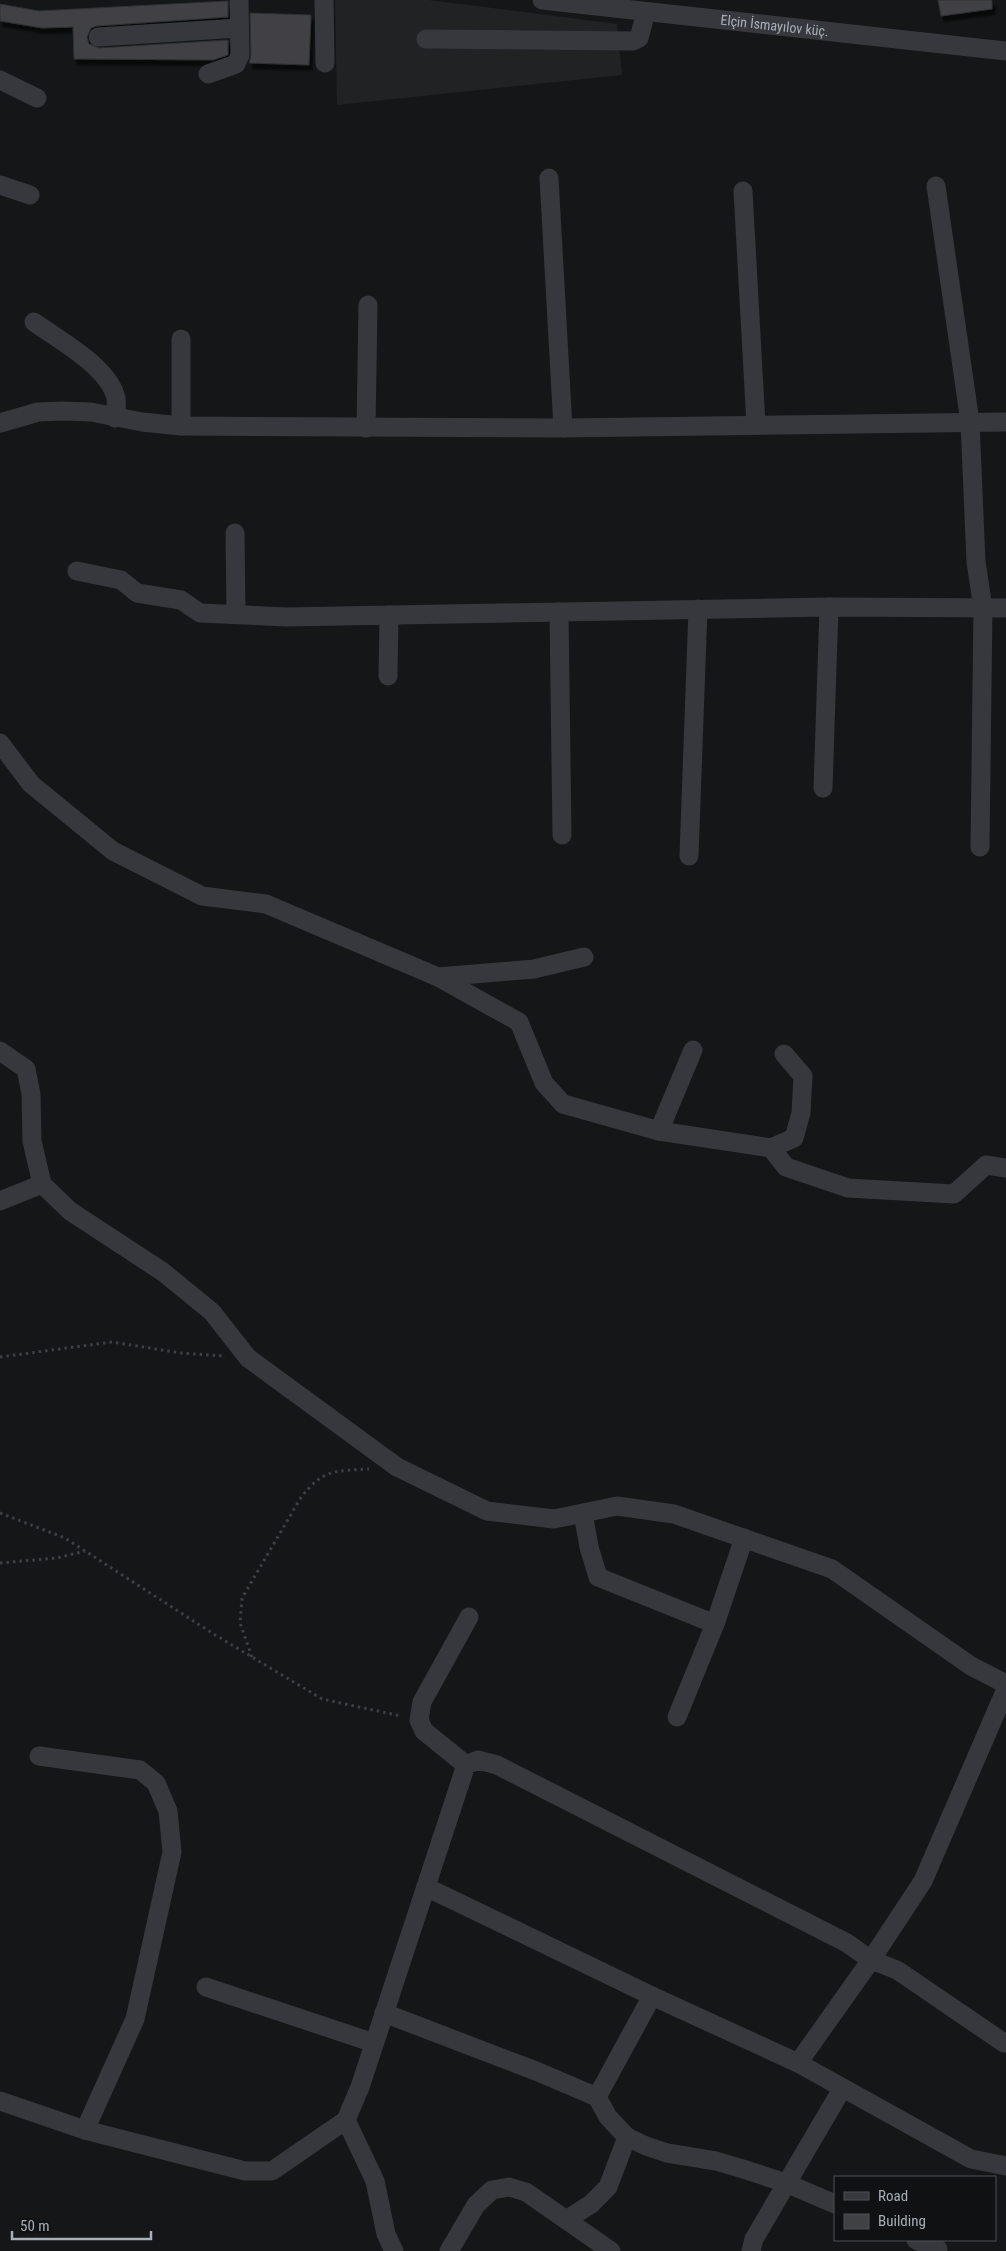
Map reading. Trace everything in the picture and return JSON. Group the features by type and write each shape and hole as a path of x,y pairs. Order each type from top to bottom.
{"street":[{"path":"208,74 236,64 240,54 239,0"},
{"path":"324,0 325,63"},
{"name":"Elçin İsmayılov küç.","path":"542,0 593,3 646,12 1006,51"},
{"path":"426,39 633,41 639,38 646,12"},
{"path":"98,37 239,28"},
{"path":"0,80 37,98"},
{"path":"548,178 563,428"},
{"path":"0,185 30,195"},
{"path":"936,186 970,422 976,562 983,608 980,848"},
{"path":"742,191 756,425"},
{"path":"366,428 368,305"},
{"path":"34,322 102,372 112,386 117,400 115,418"},
{"path":"181,339 181,426"},
{"path":"0,423 38,412 62,411 91,412 115,418 181,426 563,428 1006,422"},
{"path":"235,533 236,614"},
{"path":"78,571 121,580 137,593 182,600 200,613 286,617 829,607 1006,608"},
{"path":"823,788 829,607"},
{"path":"689,856 698,609"},
{"path":"559,612 562,835"},
{"path":"388,676 389,615"},
{"path":"0,743 31,784 113,851 202,896 266,904 438,977 519,1022 544,1083 563,1104 659,1131 771,1148 794,1138 801,1113 803,1076 784,1054"},
{"path":"438,977 534,969 584,957"},
{"path":"659,1131 693,1050"},
{"path":"0,1051 26,1069 31,1094 32,1141 42,1184 70,1211 163,1272 212,1312 248,1358 397,1467 487,1511 554,1519 617,1506 674,1514 832,1569 971,1666 1006,1684"},
{"path":"771,1148 786,1167 848,1188 954,1194 986,1166 1006,1168"},
{"path":"0,1200 42,1184"},
{"path":"583,1513 589,1547 598,1577 715,1624"},
{"path":"677,1717 715,1624 744,1538"},
{"path":"466,1765 424,1732 419,1720 422,1702 469,1617"},
{"path":"798,2063 871,1960 923,1881 1006,1688"},
{"path":"39,1756 140,1770 156,1783 168,1811 172,1852 135,2019 85,2130"},
{"path":"0,2102 85,2130 245,2171 272,2171 346,2120 360,2086 466,1765 478,1760 497,1765 847,1943 871,1960 897,1970 1004,2044"},
{"path":"426,1887 652,1996 798,2063 842,2089 971,2158 1006,2166"},
{"path":"206,1987 374,2043"},
{"path":"596,2097 652,1996"},
{"path":"384,2013 536,2071 596,2097 608,2117 627,2137 667,2153 716,2161 786,2183 834,2204"},
{"path":"751,2251 754,2239 842,2089"},
{"path":"346,2120 375,2181 386,2234 394,2251"},
{"path":"566,2220 591,2204 608,2188 627,2137"},
{"path":"448,2251 476,2205 492,2190 509,2187 526,2192 611,2251"},
{"path":"918,2241 938,2249"}],"path":[{"path":"0,1357 112,1342 181,1353 248,1358"},
{"path":"252,1657 240,1624 242,1598 311,1484 320,1477 330,1473 397,1467"},
{"path":"0,1513 65,1538 252,1657 322,1699 419,1720"},
{"path":"0,1563 57,1558 86,1551"}],"shaded area":[{"path":"335,0 429,0 617,24 622,75 337,105"}],"building":[{"path":"938,0 992,0 992,9 941,16"},
{"path":"228,1 228,17 97,26 91,28 87,37 89,44 99,48 228,40 228,55 213,60 74,59 73,27 42,28 0,21 0,4 39,11"},
{"path":"250,13 311,15 309,65 249,63 251,55"}]}
